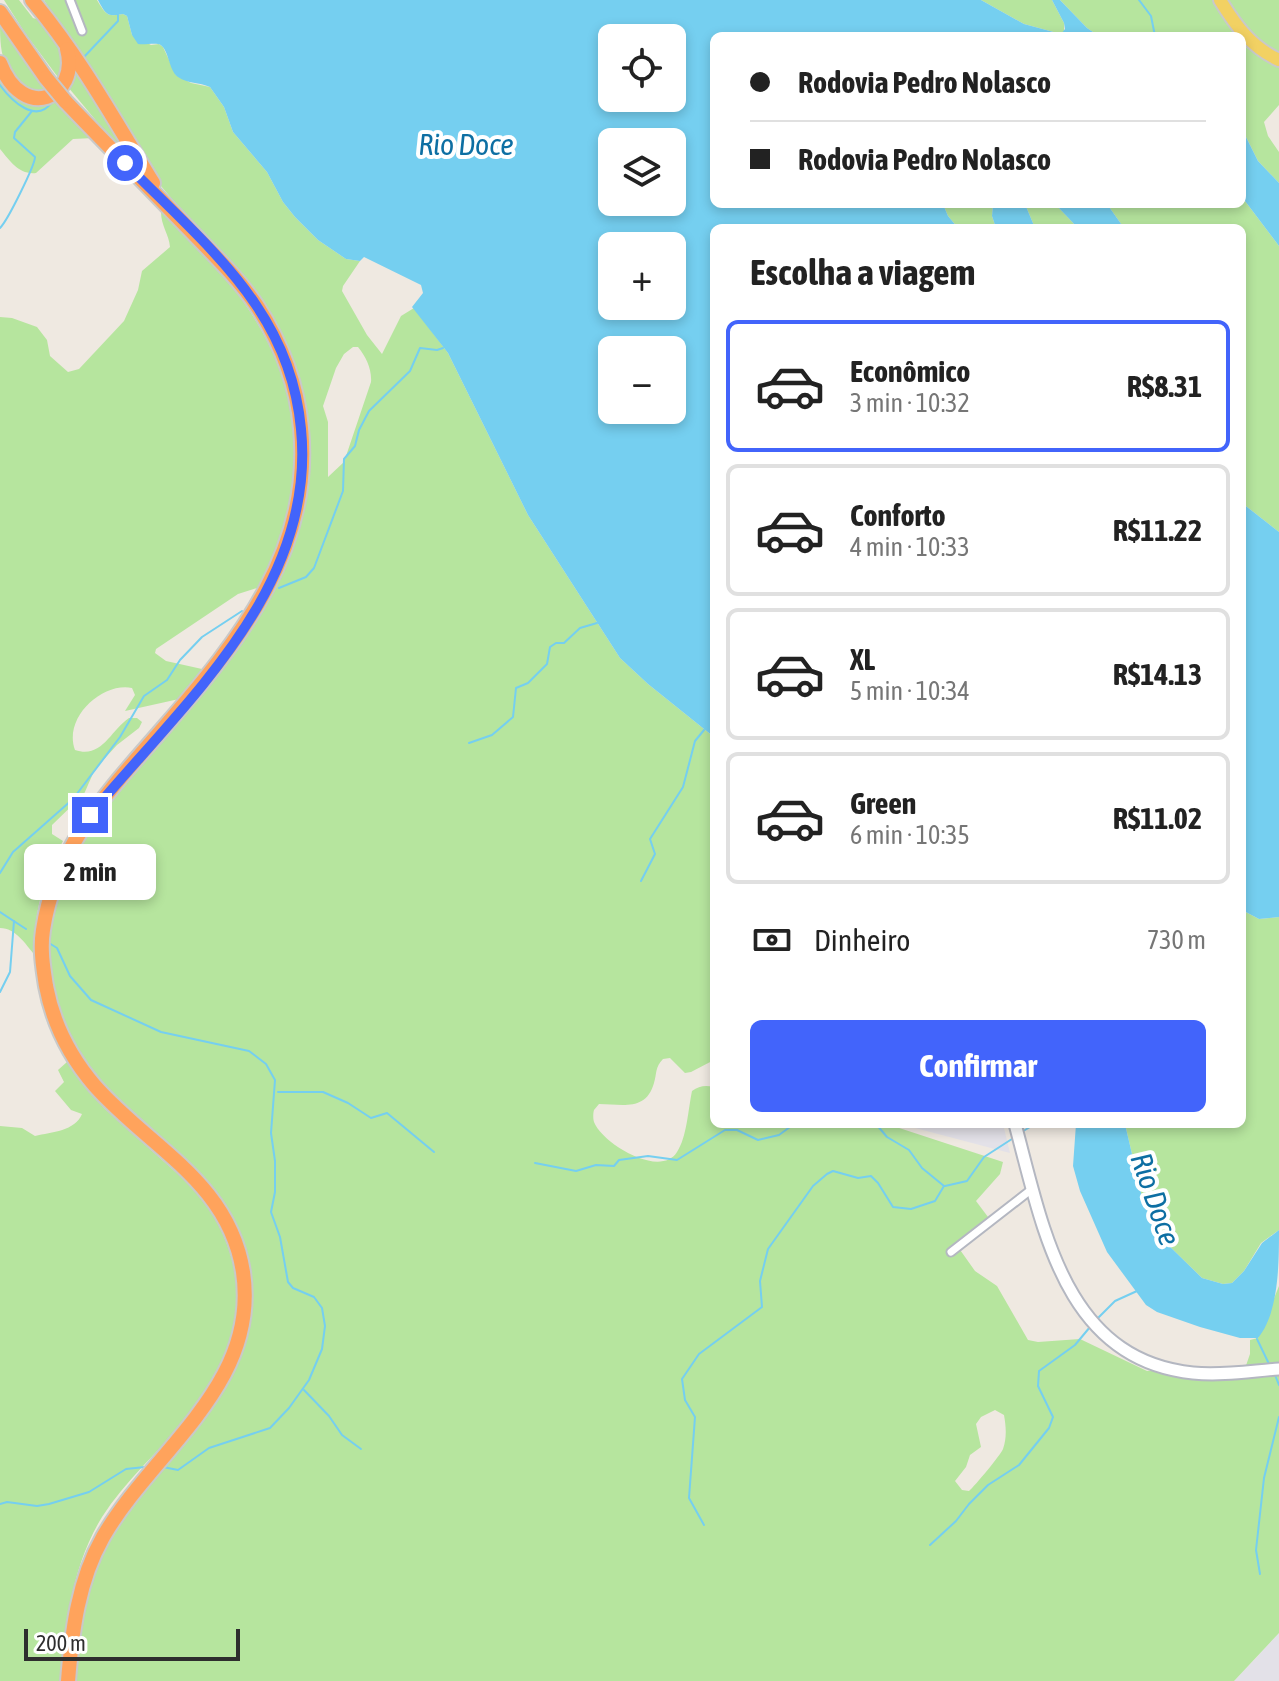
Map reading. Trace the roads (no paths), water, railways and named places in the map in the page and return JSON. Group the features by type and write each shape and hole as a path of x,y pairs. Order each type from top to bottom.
{"highway":[{"path":"32,0 60,35 168,207"},
{"path":"0,12 65,101 235,277 268,325 295,390 303,471 295,521 268,590 225,655 90,815 63,861 47,905 42,965 54,1017 65,1043 97,1088 215,1200 237,1247 244,1295 237,1343 221,1382 201,1411 124,1503 91,1562 76,1613 68,1681"},
{"path":"0,63 15,90 23,96 42,99 51,95 67,78 70,61 60,35"}],"main road":[{"path":"41,0 60,35"},
{"path":"1220,0 1242,32"},
{"path":"1246,38 1258,49 1279,60"}],"street":[{"path":"70,0 82,31"},
{"path":"1016,1128 1045,1234 1064,1281 1082,1312 1102,1334 1121,1350 1163,1367 1191,1373 1279,1369"},
{"path":"951,1252 1032,1189"}],"water":[{"name":"Rio Doce","path":"98,0 981,0 1024,24 1054,32 710,32 710,208 945,208 955,224 710,224 710,734 620,658 528,515 448,353 412,307 423,293 421,285 364,257 360,261 346,259 318,240 283,202 267,172 233,132 224,107 210,87 178,77 162,46 138,44 127,16 108,14"},
{"name":"Rio Doce","path":"1052,0 1060,0 1093,32 1063,32 1064,23"},
{"path":"1246,137 1258,161 1279,183 1279,246 1246,202"},
{"path":"993,208 1027,208 1033,224 995,224"},
{"path":"1059,208 1110,208 1121,224 1074,224"},
{"path":"1246,506 1279,532 1279,917 1259,919 1246,912"},
{"name":"Rio Doce","path":"1076,1128 1126,1128 1142,1197 1158,1235 1202,1278 1223,1284 1232,1283 1262,1243 1279,1230 1274,1301 1258,1338 1240,1338 1200,1327 1146,1305 1107,1252 1080,1191 1073,1166"}],"waterway":[{"path":"1139,0 1151,16 1154,32"},
{"path":"83,58 118,21 118,15"},
{"path":"0,85 17,103 31,111 39,111 52,102"},
{"path":"0,228 34,162 35,157 14,138 15,132 32,111"},
{"path":"279,588 306,577 314,568 343,491 344,459 355,446 369,411 410,371 420,348 443,348"},
{"path":"0,873 13,852 73,799 120,737 144,696 167,680 180,660 202,637 242,611"},
{"path":"469,743 492,735 513,717 516,688 528,683 547,664 550,647 564,643 580,628 597,623"},
{"path":"641,881 655,854 650,839 683,787 695,741 704,730"},
{"path":"0,912 26,929"},
{"path":"0,992 10,972 14,921"},
{"path":"49,943 57,948 70,976 91,1000 161,1032 249,1051 266,1064 275,1080 271,1133 275,1192 271,1212 280,1237 288,1282 293,1288 314,1297 322,1308 325,1326 322,1349 309,1380 270,1428 209,1448 178,1470 163,1467"},
{"path":"278,1092 323,1092 371,1118 387,1113 434,1152"},
{"path":"535,1163 576,1171 596,1165 614,1166 619,1160 648,1156 677,1160 725,1130 737,1130 758,1140 779,1135 789,1128"},
{"path":"879,1128 887,1137 909,1150 922,1168 944,1186"},
{"path":"1020,1133 1028,1128"},
{"path":"945,1186 967,1181 984,1157 1015,1137"},
{"path":"704,1525 689,1498 695,1417 685,1400 682,1379 699,1354 762,1307 760,1281 768,1249 813,1186 833,1171 858,1178 871,1176 893,1207 911,1209 935,1201 944,1186"},
{"path":"1097,1319 1115,1301 1137,1291"},
{"path":"930,1545 988,1485 1019,1465 1049,1428 1053,1417 1038,1386 1039,1371 1075,1345 1090,1327"},
{"path":"1257,1339 1270,1366"},
{"path":"1275,1375 1279,1385"},
{"path":"304,1390 342,1435 361,1449"},
{"path":"1260,1574 1256,1550 1264,1478 1279,1417"},
{"path":"0,1504 49,1504 89,1492 126,1469 145,1467"}]}
